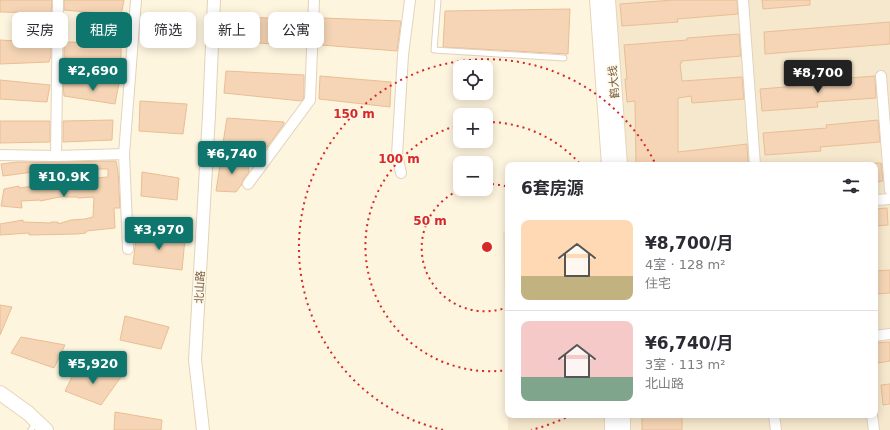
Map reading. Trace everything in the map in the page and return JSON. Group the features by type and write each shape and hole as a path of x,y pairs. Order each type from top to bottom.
{"main road":[{"name":"鹤大线","path":"598,0 609,162"},
{"name":"鹤大线","path":"608,0 620,162"},
{"path":"0,394 28,413 46,430"},
{"path":"0,404 32,429"},
{"path":"612,418 612,430"},
{"path":"623,418 623,430"}],"street":[{"path":"56,156 58,0"},
{"path":"128,249 124,154 136,0"},
{"name":"北山路","path":"203,430 195,360 209,123 214,0"},
{"path":"248,184 310,100 314,0"},
{"path":"401,173 397,155 403,55 410,0"},
{"path":"743,0 756,162"},
{"path":"881,76 890,190"},
{"path":"0,154 56,156 124,154"},
{"path":"878,200 890,199"},
{"path":"878,336 890,334"},
{"path":"774,418 776,430"},
{"path":"872,418 874,430"}],"lane":[{"path":"438,0 434,50 564,58"}],"shaded area":[{"path":"613,0 890,0 890,430 508,430 508,418 878,418 878,162 624,162"},
{"path":"505,231 505,311 503,232"}],"building":[{"path":"0,0 52,0 51,12 0,12"},
{"path":"64,0 124,0 122,12 87,12 64,10"},
{"path":"673,0 737,0 738,14 677,19 678,22 622,26 620,4"},
{"path":"762,0 810,0 810,5 763,9"},
{"path":"570,9 568,54 443,47 445,11"},
{"path":"260,18 268,18 268,44 260,43"},
{"path":"324,18 401,21 397,51 324,45"},
{"path":"890,22 890,44 765,54 764,32"},
{"path":"739,34 741,56 681,61 682,63 680,63 682,81 742,77 744,99 692,103 691,96 678,98 678,152 747,144 748,162 636,162 635,101 627,102 625,79 627,79 624,45 687,40 687,38"},
{"path":"0,40 12,41 12,48 51,48 51,58 49,62 0,64"},
{"path":"68,42 76,42 76,48 121,48 121,62 64,58 64,48 68,48"},
{"path":"226,71 304,75 304,98 301,101 224,93"},
{"path":"320,76 391,82 390,107 319,99"},
{"path":"875,76 876,98 817,102 818,107 762,111 760,89 823,84 823,80"},
{"path":"0,80 50,85 47,102 0,99"},
{"path":"119,83 115,104 64,96 63,84"},
{"path":"140,101 187,104 183,134 139,131"},
{"path":"227,118 284,122 284,124 267,147 223,143"},
{"path":"113,120 112,140 63,142 63,121"},
{"path":"878,120 880,142 820,147 821,151 765,155 763,133 827,128 826,125"},
{"path":"0,121 50,121 50,142 0,143"},
{"path":"221,159 248,163 249,172 236,192 216,191"},
{"path":"116,161 120,208 114,208 115,228 86,231 86,233 77,234 29,235 29,233 0,235 0,224 23,220 23,222 58,222 58,224 71,220 93,217 94,197 78,198 65,196 40,201 21,201 22,208 1,206 4,189 19,186 19,188 34,187 49,182 49,184 63,183 63,185 75,185 94,182 94,178 108,177 108,169 88,168 87,165 3,176 1,164 18,162"},
{"path":"878,163 881,163 883,181 878,182"},
{"path":"142,172 179,178 177,200 141,196"},
{"path":"887,208 888,225 878,226 878,209"},
{"path":"137,231 185,239 182,270 133,264"},
{"path":"890,270 890,293 878,294 878,271"},
{"path":"0,305 12,307 0,335"},
{"path":"125,316 169,327 161,349 120,340"},
{"path":"21,337 65,345 54,368 11,353"},
{"path":"890,342 890,361 878,363 878,343"},
{"path":"75,371 123,374 101,405 65,391"},
{"path":"890,384 890,404 883,405 881,385"},
{"path":"115,412 162,420 161,430 114,430"},
{"path":"642,418 682,418 682,430 642,430"}]}
